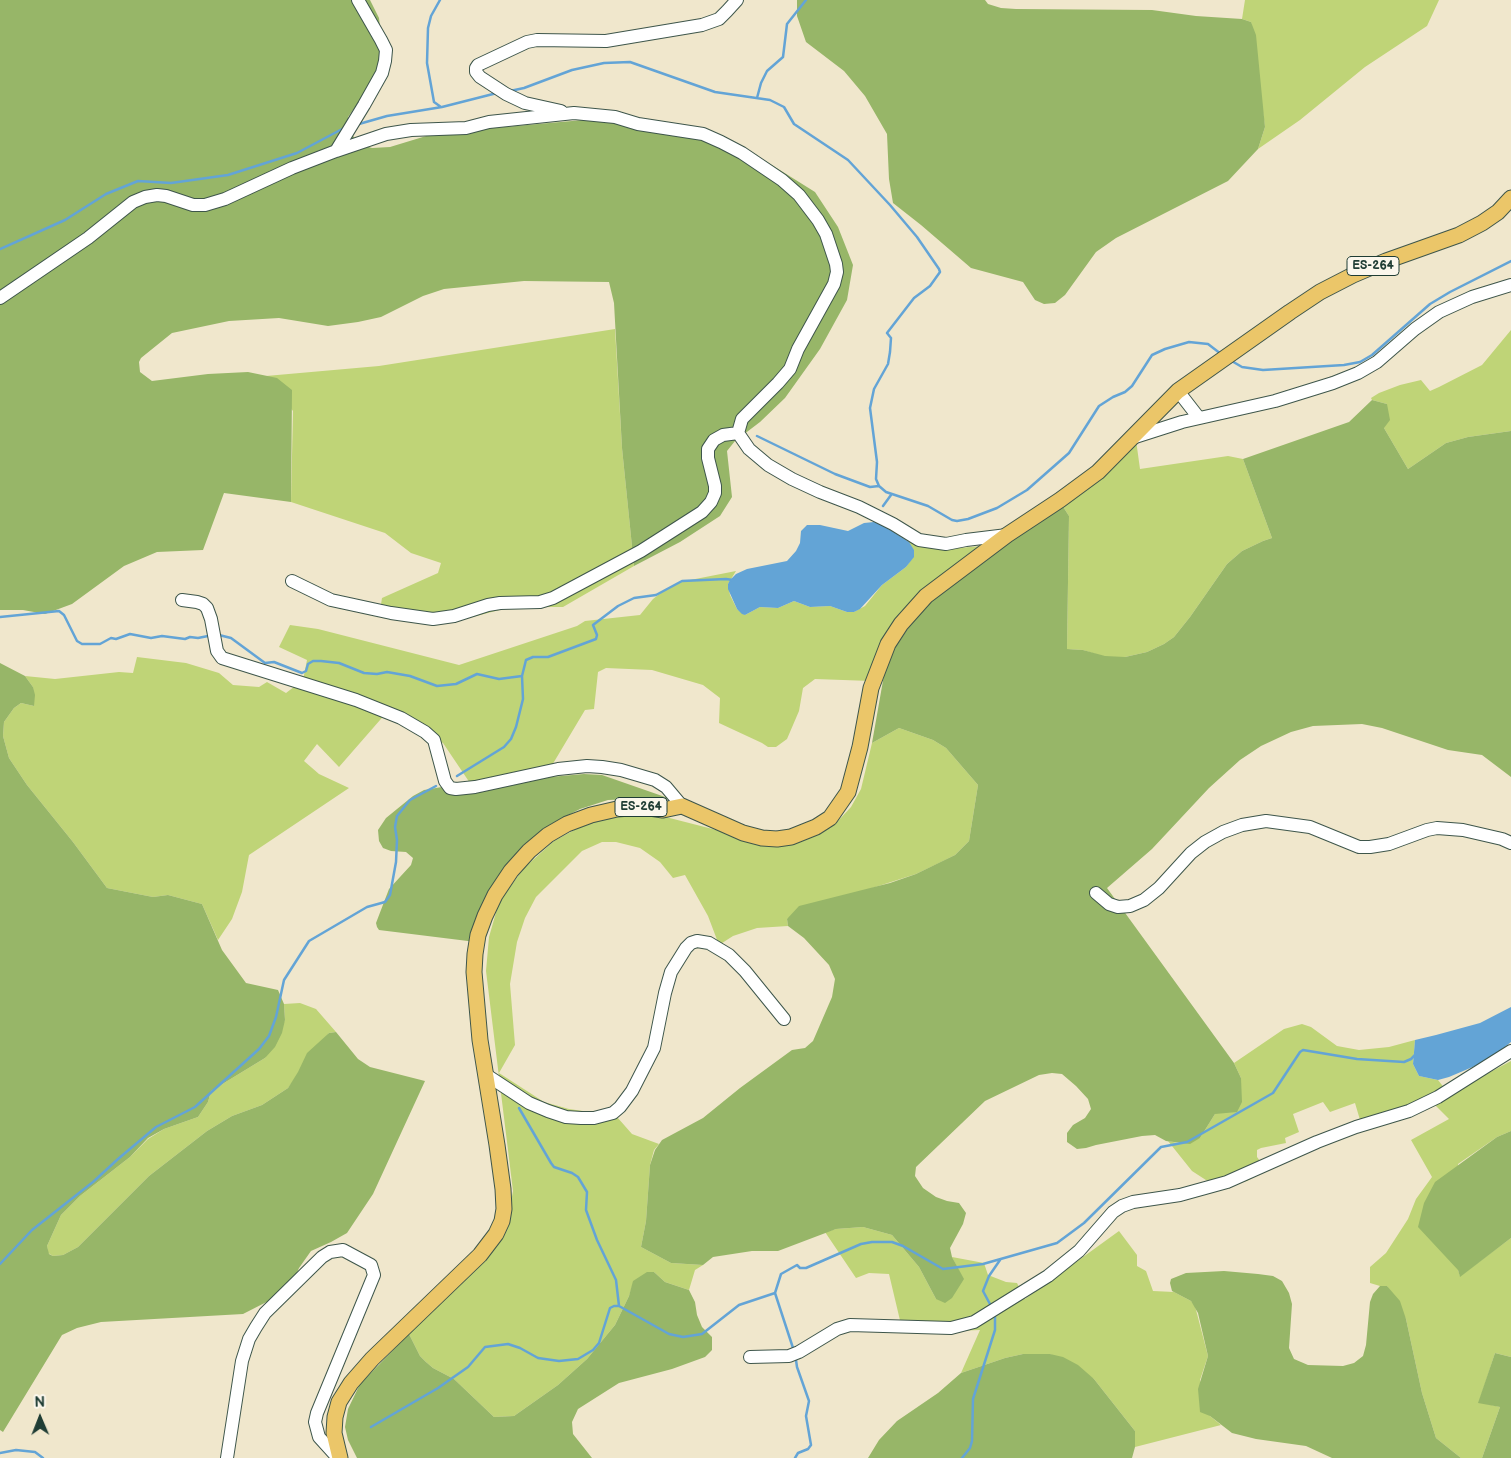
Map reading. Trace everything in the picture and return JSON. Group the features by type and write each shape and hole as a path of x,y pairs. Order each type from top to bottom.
{"main road":[{"name":"ES-264","path":"339,1458 334,1433 335,1417 339,1402 351,1383 372,1359 480,1255 496,1234 502,1221 504,1209 503,1190 476,998 475,954 478,935 495,895 511,871 529,850 548,835 567,824 591,815 617,809 643,807 663,810 682,806 743,833 769,839 803,833 830,818 848,792 858,756 870,688 888,644 900,624 926,596 1007,535 1098,472 1178,391 1320,292 1369,268 1466,231 1498,212 1511,198"}],"street":[{"path":"336,151 369,97 382,73 385,61 386,50 358,0"},
{"path":"737,0 719,19 702,25 606,41 537,40 527,42 478,65 476,72 501,92 525,103 574,113 615,117 638,124 704,134 742,153 782,180 810,209 826,234 836,264 837,272 834,284 798,349 790,369 742,419 738,433"},
{"path":"0,298 88,238 133,202 157,195 193,205 205,205 225,199 292,168 386,134 411,130 466,128 489,122 574,113"},
{"path":"1132,438 1174,424 1275,401 1358,373 1377,362 1415,329 1440,312 1472,297 1511,285"},
{"path":"1178,391 1199,418"},
{"path":"738,433 749,449 768,465 820,492 859,507 919,540 946,544 1007,535"},
{"path":"292,581 331,600 391,613 433,619 454,616 500,602 540,602 552,598 641,551 702,512 711,502 715,493 708,449 714,440 723,435 738,433"},
{"path":"182,600 197,602 207,608 217,651 222,658 356,700 401,718 425,732 434,740 444,781 450,788 475,787 558,769 582,766 602,767 621,770 655,780 666,787 682,806"},
{"path":"1096,894 1109,904 1118,907 1130,906 1144,900 1159,888 1205,842 1223,832 1242,825 1266,821 1310,827 1359,846 1370,847 1389,844 1437,828 1463,830 1502,839 1511,843"},
{"path":"486,1074 529,1103 566,1117 594,1118 613,1113 632,1091 654,1048 671,972 686,948 691,943 697,941 709,943 729,956 745,971 784,1019"},
{"path":"750,1357 789,1356 837,1329 850,1324 951,1328 974,1322 1048,1276 1079,1251 1114,1212 1122,1206 1133,1202 1180,1195 1227,1182 1317,1142 1356,1127 1409,1111 1438,1097 1511,1051"},
{"path":"227,1458 242,1361 249,1340 256,1327 265,1313 322,1257 330,1252 343,1250 370,1265 374,1275 315,1422 319,1437 339,1458"}],"green space":[{"path":"0,0 370,0 379,18 383,51 377,72 348,117 348,129 359,144 372,148 390,147 436,133 606,118 709,136 759,157 815,192 838,227 853,265 847,300 820,349 785,398 760,422 735,441 727,451 732,497 720,516 680,542 634,566 622,448 614,303 609,282 524,281 444,289 423,296 381,317 358,322 328,326 279,318 229,321 172,333 141,358 139,362 140,372 152,381 208,374 248,372 277,378 292,390 291,502 224,493 203,550 157,552 124,566 72,604 45,614 23,610 0,610"},
{"path":"797,0 985,0 988,4 1001,8 1152,10 1196,16 1242,19 1251,22 1256,35 1265,127 1258,149 1228,181 1116,238 1096,252 1065,295 1055,303 1044,304 1035,300 1023,282 971,268 893,203 889,179 887,134 865,96 844,71 806,42 797,16"},
{"path":"1245,0 1439,0 1427,26 1365,67 1300,120 1258,149 1265,127 1251,22 1242,19"},
{"path":"615,329 622,448 634,566 563,607 511,607 457,621 380,611 382,598 438,573 441,563 411,553 385,533 291,502 293,411 266,376 379,366"},
{"path":"1511,330 1511,431 1468,437 1446,443 1408,469 1384,428 1387,404 1372,400 1371,398 1400,385 1421,380 1430,391 1439,387 1482,365"},
{"path":"1372,400 1387,404 1390,420 1384,428 1408,469 1446,443 1468,437 1511,431 1511,777 1482,755 1448,750 1382,728 1362,724 1313,726 1291,732 1261,746 1240,760 1209,788 1152,849 1107,888 1234,1063 1241,1078 1242,1102 1237,1112 1215,1114 1200,1138 1190,1144 1166,1141 1155,1135 1077,1149 1067,1142 1067,1133 1073,1125 1085,1118 1091,1109 1088,1099 1062,1074 1039,1075 985,1101 916,1167 915,1176 923,1188 936,1197 959,1203 966,1213 963,1224 950,1248 952,1257 964,1279 952,1298 945,1303 936,1299 919,1267 892,1235 863,1227 836,1229 778,1251 752,1251 713,1257 703,1265 671,1263 641,1247 646,1221 650,1165 655,1150 662,1140 703,1118 792,1050 805,1048 813,1041 832,997 835,979 829,965 804,938 788,926 787,919 799,906 890,883 916,874 955,855 969,841 978,785 946,748 933,740 899,728 872,743 884,675 893,651 915,618 928,604 1060,502 1069,516 1067,649 1083,650 1105,656 1125,657 1147,652 1164,644 1174,637 1190,617 1227,564 1242,551 1272,538 1243,459 1349,422"},
{"path":"1136,440 1140,469 1228,456 1243,459 1272,538 1242,551 1227,564 1190,617 1174,637 1164,644 1147,652 1125,657 1105,657 1083,650 1067,649 1069,516 1060,502 1108,451 1115,452"},
{"path":"921,540 938,547 982,546 938,583 871,681 815,679 803,688 799,711 787,739 776,747 768,747 719,723 720,698 703,685 652,670 606,668 598,672 594,709 585,710 545,777 474,789 443,743 387,712 339,767 317,744 304,761 319,774 349,788 249,855 242,892 232,919 218,940 202,904 168,895 153,897 107,888 27,785 9,758 3,736 4,722 14,708 21,703 34,706 33,687 25,676 55,679 119,672 133,673 137,657 186,663 219,673 233,685 259,687 267,682 286,693 303,680 307,660 279,647 290,625 318,629 459,665 577,626 585,621 640,615 653,599 666,589 680,582 736,571 728,584 730,595 737,609 745,615 760,607 778,608 794,601 810,607 830,606 847,612 854,612 865,606 882,585 906,567 914,552 908,542"},
{"path":"0,663 25,676 33,687 35,695 34,706 21,703 14,708 4,722 3,736 9,758 27,785 107,888 153,897 168,895 202,904 222,950 246,983 278,990 284,1004 285,1020 282,1033 275,1047 265,1058 211,1091 208,1102 198,1117 164,1129 148,1138 130,1157 80,1196 61,1215 47,1246 49,1254 53,1256 63,1255 78,1247 149,1176 207,1131 232,1116 262,1105 288,1088 307,1053 329,1033 336,1032 358,1059 370,1067 425,1081 373,1194 347,1233 311,1251 299,1268 290,1290 243,1314 101,1322 77,1328 62,1335 3,1432 0,1430"},
{"path":"899,728 933,740 946,748 978,785 969,841 955,855 916,874 787,919 788,926 757,928 733,936 719,945 708,916 685,875 673,878 660,862 640,848 616,842 602,842 582,851 536,897 525,918 517,942 510,984 515,1045 499,1073 544,1102 569,1109 590,1112 610,1109 632,1134 659,1144 654,1150 650,1165 646,1221 641,1247 671,1263 703,1265 695,1270 689,1290 665,1282 654,1272 634,1281 615,1325 587,1359 558,1385 514,1416 494,1417 454,1379 426,1362 420,1356 409,1334 474,1268 508,1218 513,1191 486,971 489,937 499,902 524,868 554,841 589,822 621,814 654,814 736,835 819,833 837,822 851,807 861,789 872,743"},
{"path":"584,774 602,775 668,798 666,801 608,800 580,809 551,824 537,834 498,876 486,901 476,942 379,930 376,923 389,889 411,865 413,858 406,852 391,851 383,848 379,841 378,830 386,818 413,796 424,790 448,786"},
{"path":"300,1003 316,1009 336,1032 329,1033 288,1088 262,1105 232,1116 207,1131 149,1176 78,1247 63,1255 53,1256 48,1253 47,1246 61,1215 80,1196 130,1157 148,1139 164,1129 198,1117 208,1102 211,1091 265,1058 285,1020 284,1004"},
{"path":"1302,1024 1311,1027 1337,1046 1359,1050 1389,1047 1415,1040 1413,1064 1419,1076 1438,1080 1449,1094 1511,1061 1511,1131 1497,1137 1458,1164 1458,1270 1460,1276 1511,1238 1511,1357 1495,1353 1479,1402 1500,1407 1482,1458 1461,1458 1436,1438 1422,1393 1406,1319 1387,1286 1370,1283 1370,1267 1386,1253 1408,1219 1416,1199 1432,1177 1411,1140 1449,1119 1433,1103 1363,1130 1355,1103 1330,1112 1323,1102 1293,1114 1299,1132 1285,1138 1286,1143 1257,1150 1257,1157 1267,1170 1247,1181 1230,1185 1209,1182 1192,1171 1168,1141 1178,1143 1200,1138 1241,1078 1234,1063 1284,1029"},
{"path":"1511,1131 1511,1238 1460,1277 1458,1270 1418,1227 1424,1203 1435,1182 1497,1137"},
{"path":"863,1227 892,1235 919,1267 936,1299 963,1279 952,1257 984,1263 988,1275 1006,1282 1017,1283 1025,1299 1119,1231 1137,1255 1137,1266 1146,1271 1153,1291 1174,1292 1191,1301 1195,1306 1208,1356 1200,1380 1210,1416 1221,1425 1135,1447 1135,1431 1094,1379 1050,1354 1023,1354 961,1373 980,1330 903,1333 889,1274 869,1273 856,1278 825,1232 836,1229"},
{"path":"1224,1271 1273,1276 1282,1281 1289,1293 1292,1304 1289,1348 1294,1359 1308,1365 1343,1366 1354,1363 1363,1356 1366,1345 1370,1302 1373,1294 1380,1286 1387,1286 1400,1301 1406,1319 1422,1393 1436,1438 1461,1458 1332,1458 1306,1446 1256,1439 1232,1433 1210,1416 1200,1412 1198,1389 1208,1356 1198,1313 1191,1301 1172,1291 1170,1283 1171,1279 1186,1273"},
{"path":"647,1272 654,1272 665,1282 689,1290 695,1302 697,1315 702,1327 712,1337 712,1350 705,1357 672,1369 619,1383 578,1409 572,1422 573,1434 592,1458 357,1458 348,1440 345,1427 348,1409 360,1384 409,1334 420,1356 426,1362 454,1379 494,1417 514,1416 558,1385 587,1359 615,1325 629,1296 633,1281"},
{"path":"1495,1353 1511,1357 1511,1458 1482,1458 1500,1407 1478,1403"},
{"path":"1023,1354 1050,1354 1063,1357 1078,1365 1094,1379 1135,1431 1135,1447 1132,1458 868,1458 879,1440 897,1421 938,1393 961,1373"}],"water":[{"path":"874,522 909,542 914,550 914,557 906,567 882,585 860,609 854,612 847,612 830,606 810,607 794,601 778,608 760,607 745,615 737,609 728,589 730,580 736,574 747,569 787,561 796,551 800,543 801,531 807,525 820,525 848,531 864,523"},
{"path":"1511,1007 1511,1042 1495,1055 1482,1063 1449,1077 1438,1080 1419,1076 1413,1064 1415,1040 1480,1023"}],"waterway":[{"path":"440,0 431,16 428,28 427,63 434,102 441,107"},
{"path":"757,98 767,71 783,57 787,24 806,0"},
{"path":"510,91 524,88 572,70 604,63 630,62 715,92 770,100 784,107 794,124 848,160 917,237 940,272 930,286 914,298 887,333 891,338 888,364 874,389 870,408 877,462 876,479 879,486 886,492 928,506 952,520 968,519 997,508 1027,490 1069,453 1099,406 1125,392 1132,386 1152,355 1189,342 1208,344 1221,354"},
{"path":"359,124 387,116 442,107 497,93"},
{"path":"0,249 65,220 106,194 138,181 171,183 228,175 297,153 344,128"},
{"path":"1230,360 1242,367 1263,370 1344,365 1360,362 1372,355 1430,304 1511,261"},
{"path":"757,436 835,474 870,487 879,486"},
{"path":"883,506 891,495"},
{"path":"457,776 504,747 511,739 523,699 522,676 526,660 533,657 548,657 596,639 597,635 593,625 618,606 634,598 656,595 682,581 733,580"},
{"path":"0,617 59,611 64,615 77,641 82,644 100,644 111,638 116,639 130,634 151,638 162,636 185,639 208,636"},
{"path":"219,635 231,638 265,663 274,662 302,673 306,671 308,664 313,661 321,661 339,663 364,673 377,674 387,672 410,676 437,686 456,684 477,674 499,679 522,676"},
{"path":"0,1264 32,1230 93,1182 156,1127 195,1107 259,1049 269,1036 276,1017 284,980 309,941 367,907 385,902 390,895 396,862 397,840 395,827 397,816 410,800 436,786"},
{"path":"793,1348 775,1293 781,1274 797,1265 800,1268 806,1268 861,1244 872,1242 892,1242 903,1246 943,1269 983,1264 1057,1243 1084,1223 1161,1147 1187,1142 1273,1093 1303,1050 1357,1059 1404,1062 1415,1055"},
{"path":"519,1108 554,1167 578,1177 587,1192 586,1210 597,1240 616,1280 619,1306"},
{"path":"991,1306 983,1291 989,1276 1000,1260"},
{"path":"371,1427 438,1388 468,1367 485,1347 508,1344 538,1358 559,1361 578,1359 593,1350 599,1343 610,1308 614,1306 619,1306 669,1334 683,1337 702,1334 739,1305 775,1293"},
{"path":"962,1458 970,1448 972,1441 973,1399 995,1330 995,1317"},
{"path":"795,1458 798,1453 808,1449 811,1445 806,1416 809,1401 796,1360"},
{"path":"0,1453 16,1450 35,1452 43,1458"}]}
